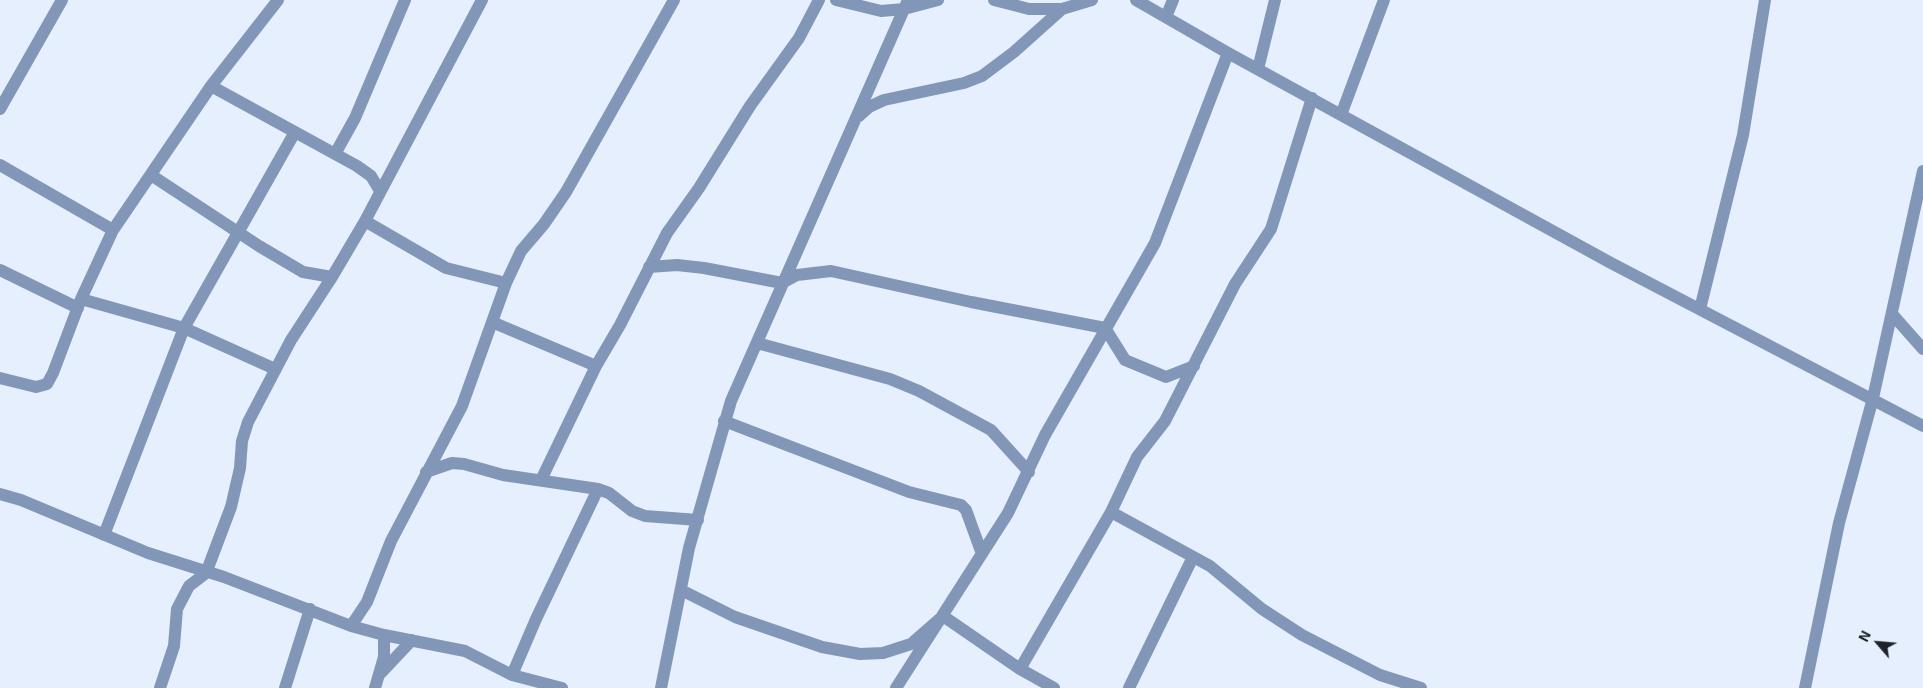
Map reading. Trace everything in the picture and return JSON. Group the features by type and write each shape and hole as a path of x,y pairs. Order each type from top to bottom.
{"street":[{"path":"0,109 62,0"},
{"path":"0,378 36,388 47,384 53,373 79,303 113,230 212,86 278,0"},
{"path":"335,154 355,118 405,0"},
{"path":"160,688 174,646 177,609 189,586 206,573 231,507 240,468 242,441 248,422 275,369 365,221 482,0"},
{"path":"351,626 367,602 391,541 462,406 506,283 521,251 544,224 566,192 674,0"},
{"path":"541,480 596,366 620,325 667,233 699,188 750,106 799,38 819,0"},
{"path":"836,0 875,10 938,0"},
{"path":"994,0 1029,9 1062,9 1092,0"},
{"path":"1136,0 1228,53 1611,263 1873,398 1923,426"},
{"path":"1166,17 1173,0"},
{"path":"1258,69 1275,0"},
{"path":"1341,115 1384,0"},
{"path":"1700,309 1743,135 1765,0"},
{"path":"661,688 689,548 724,421 782,283 858,118 906,5"},
{"path":"858,118 870,107 884,100 964,83 982,76 1014,52 1062,9"},
{"path":"896,688 912,659 943,616 1008,514 1045,435 1155,243 1228,53"},
{"path":"212,86 371,176 380,191"},
{"path":"1020,669 1111,512 1137,457 1165,421 1235,284 1271,228 1312,98"},
{"path":"104,535 184,328 295,132"},
{"path":"0,165 113,230"},
{"path":"1805,688 1839,523 1873,398 1923,171"},
{"path":"152,175 303,272 332,277"},
{"path":"365,221 446,268 506,283"},
{"path":"649,267 677,265 704,268 782,283 797,275 831,271 971,302 1105,328 1125,360 1166,376 1194,366"},
{"path":"0,270 79,303 184,328 275,369"},
{"path":"1892,314 1923,349"},
{"path":"492,322 596,366"},
{"path":"757,343 890,379 919,391 991,430 1029,472"},
{"path":"724,421 909,492 961,505 966,510 982,554"},
{"path":"426,472 452,463 503,475 598,488 632,511 645,516 698,520"},
{"path":"512,675 536,619 598,488"},
{"path":"0,494 21,500 148,553 310,609 351,626 384,636 465,651 512,675 562,688"},
{"path":"1111,512 1210,566 1262,609 1302,635 1380,675 1421,688"},
{"path":"1130,688 1193,557"},
{"path":"681,590 735,617 822,647 860,654 883,654 911,644 943,616"},
{"path":"285,688 310,609"},
{"path":"943,616 1020,669 1054,688"},
{"path":"376,688 384,657 384,636"},
{"path":"379,675 412,640"}]}
